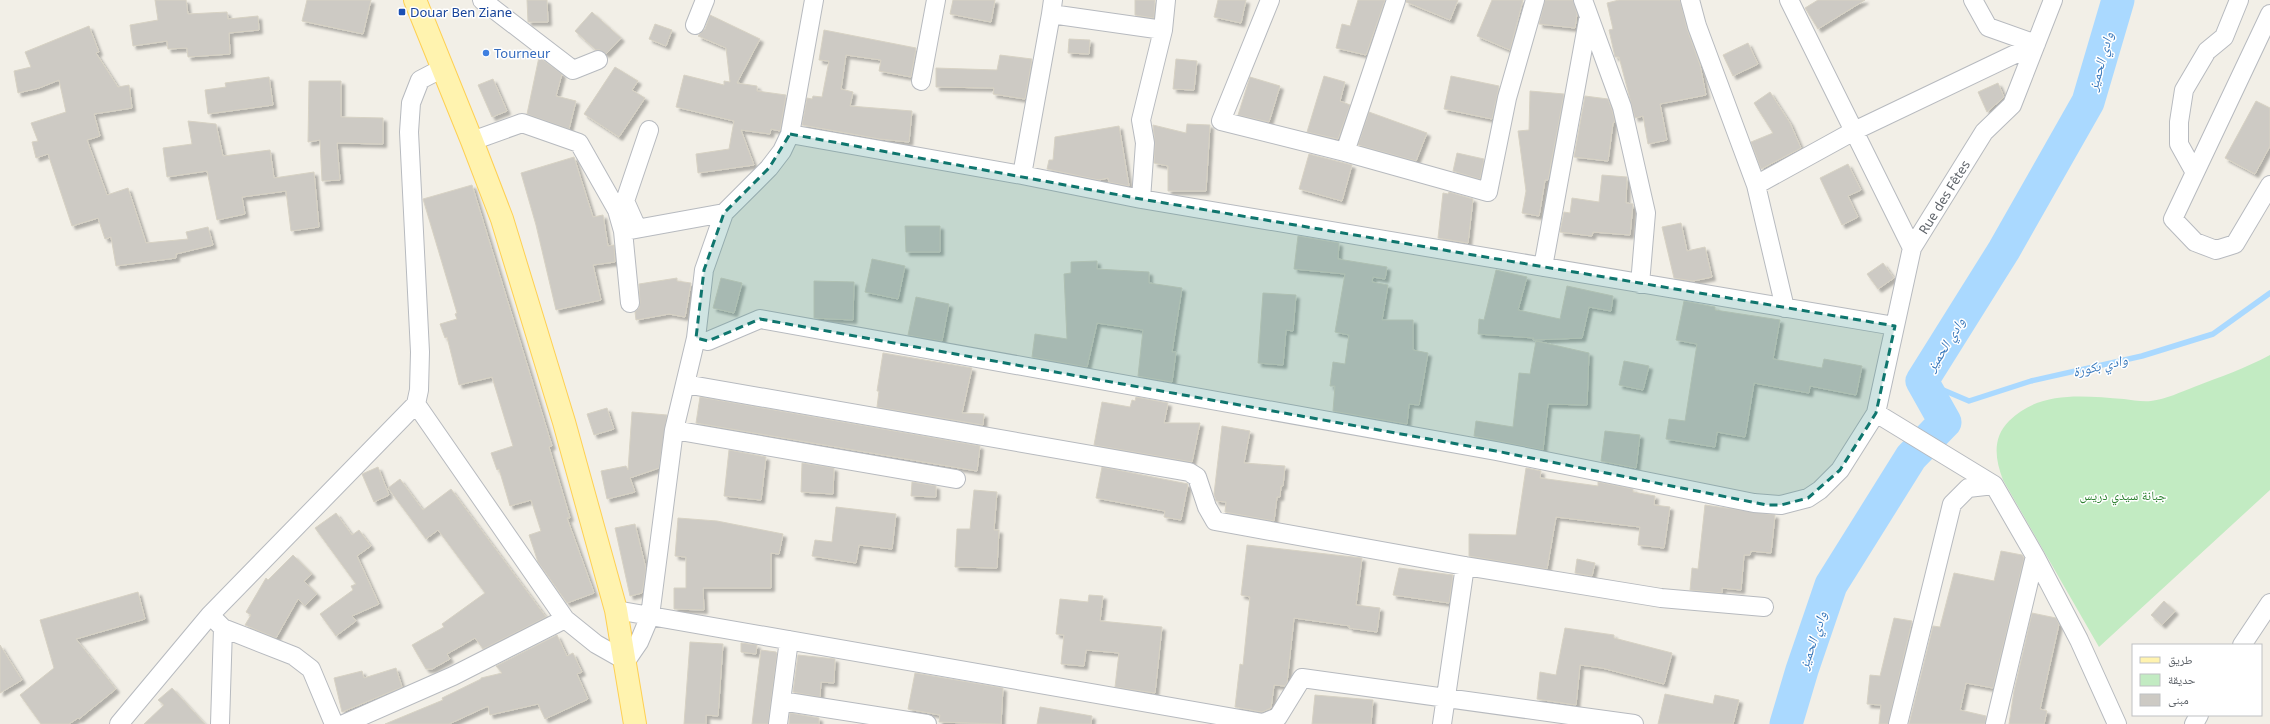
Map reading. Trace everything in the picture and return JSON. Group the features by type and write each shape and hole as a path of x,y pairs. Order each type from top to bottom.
{"main road":[{"path":"415,0 472,140 502,219 564,422 616,610 626,661 635,724"}],"street":[{"path":"482,0 573,70 598,60"},
{"path":"695,25 705,0"},
{"path":"416,404 565,620 596,644 626,661 639,642 650,616 674,430 696,338 704,270 724,213 769,168 782,151 790,134 814,0"},
{"path":"921,81 936,0"},
{"path":"1141,199 1144,143 1141,120 1163,30 1166,0"},
{"path":"1270,0 1221,121 1345,152 1488,192 1507,98 1535,0"},
{"path":"1345,152 1396,0"},
{"path":"1583,0 1622,107 1646,213 1640,284"},
{"path":"1690,0 1697,26 1756,185 1785,308"},
{"path":"1789,0 1912,248"},
{"path":"1973,0 1988,27 2036,44"},
{"name":"Rue des Fêtes","path":"696,338 708,341 760,319 1496,451 1767,505 1795,503 1820,490 1840,470 1876,413 1912,248 1984,132 2012,105 2053,0"},
{"path":"2194,171 2179,144 2179,122 2184,90 2207,51 2224,37 2239,0"},
{"path":"1022,175 1052,7 1163,30"},
{"path":"2270,14 2194,171 2173,219 2194,242 2216,250 2235,244 2270,185"},
{"path":"1543,267 1589,19"},
{"path":"1756,185 1854,131 2036,44"},
{"path":"119,724 210,615 416,404 419,390 420,352 409,132 411,103 420,80 443,68"},
{"path":"472,140 522,123 579,143 630,230"},
{"path":"630,303 630,230 625,200 648,130"},
{"path":"790,134 1022,175 1141,199 1896,326"},
{"path":"630,230 724,213"},
{"path":"685,384 1189,472 1197,477 1207,507 1215,521 1465,566 1661,598 1764,607"},
{"path":"1876,413 1994,485 2035,556 2079,640 2117,724"},
{"path":"674,430 956,479"},
{"path":"1898,724 1952,504 1968,488 1994,485"},
{"path":"1995,724 2035,556"},
{"path":"1442,724 1465,566"},
{"path":"2243,644 2270,603"},
{"path":"616,610 1263,722 1278,717 1302,678 1634,724"},
{"path":"210,615 223,628 294,656 311,669 334,724"},
{"path":"344,724 453,676 565,620"},
{"path":"220,724 223,628"},
{"path":"778,724 788,640"},
{"path":"781,701 927,724"}],"highlighted area":[{"path":"790,134 1141,199 1895,326 1876,413 1840,470 1808,498 1781,505 1767,505 1496,451 760,319 708,341 696,338 704,270 724,213 769,168"}],"green space":[{"name":"جبانة سيدي دريس","path":"2270,355 2270,490 2099,647 2003,480 1997,457 2000,434 2009,421 2021,411 2034,404 2063,397 2078,396 2144,401 2157,400 2233,372"}],"building":[{"path":"155,0 186,0 188,14 227,12 228,19 258,16 259,30 229,33 230,54 188,57 187,48 168,49 167,41 133,46 130,25 158,20"},
{"path":"307,0 371,0 363,34 302,21"},
{"path":"527,0 547,0 548,22 528,22"},
{"path":"953,0 995,0 991,22 950,14"},
{"path":"1135,0 1155,0 1154,18 1135,15"},
{"path":"1218,0 1246,0 1241,23 1214,17"},
{"path":"1358,0 1385,0 1366,55 1336,48 1342,24 1350,26"},
{"path":"1406,0 1458,0 1450,20 1406,2"},
{"path":"1492,0 1523,0 1510,50 1477,36"},
{"path":"1545,0 1573,0 1577,14 1575,28 1539,24"},
{"path":"1619,0 1680,0 1687,29 1700,65 1706,95 1660,104 1667,140 1648,144 1643,116 1635,118 1619,57 1615,57 1609,30 1613,29 1607,3"},
{"path":"1818,0 1865,0 1818,29 1805,8"},
{"path":"592,12 621,38 606,54 600,50 596,50 575,31"},
{"path":"710,15 760,39 737,83 757,86 757,91 786,95 780,131 771,129 770,134 741,130 754,165 698,173 696,154 729,149 734,121 676,107 684,75 724,85 724,81 730,82 726,48 698,36 705,29"},
{"path":"655,24 672,30 666,46 649,39"},
{"path":"89,26 99,52 96,53 118,87 129,85 132,108 94,114 100,136 87,140 107,195 128,188 146,243 188,239 186,232 208,227 213,245 176,254 176,258 116,266 111,237 105,239 98,218 72,226 48,154 36,158 32,142 38,141 31,123 66,112 59,80 39,88 18,93 14,71 31,67 25,52"},
{"path":"824,30 916,48 911,77 879,71 881,60 846,55 841,89 853,92 850,106 912,111 909,142 880,139 802,125 807,98 812,99 813,96 822,97 829,61 819,60"},
{"path":"1069,39 1090,40 1089,54 1068,53"},
{"path":"1748,43 1758,64 1733,76 1723,55"},
{"path":"1000,55 1032,59 1025,99 993,94 994,88 936,87 936,68 997,70"},
{"path":"539,57 562,74 556,96 576,101 569,129 527,114"},
{"path":"1176,59 1197,61 1194,90 1173,89"},
{"path":"615,67 638,81 632,90 645,98 619,137 584,114"},
{"path":"1324,76 1345,82 1340,101 1350,105 1338,139 1307,132"},
{"path":"1451,76 1499,86 1492,119 1444,109"},
{"path":"269,77 273,105 208,114 205,90 226,87 225,83"},
{"path":"1250,77 1280,86 1269,122 1238,115"},
{"path":"493,79 507,111 492,117 478,85"},
{"path":"309,81 341,81 341,117 383,118 383,144 337,143 340,180 322,181 320,140 308,142"},
{"path":"1998,83 2004,97 1987,112 1978,92"},
{"path":"1530,91 1564,94 1548,180 1545,180 1539,216 1522,213 1526,191 1518,131 1529,130"},
{"path":"1770,92 1790,123 1801,148 1761,169 1751,142 1773,133 1754,103"},
{"path":"1585,96 1608,99 1612,110 1615,122 1613,123 1608,161 1574,157"},
{"path":"2256,101 2270,108 2270,146 2255,174 2225,158"},
{"path":"1369,112 1427,133 1416,161 1358,145"},
{"path":"188,121 216,124 223,156 270,150 274,178 314,172 319,227 291,231 286,191 242,197 245,214 217,220 207,171 167,177 163,148 192,144"},
{"path":"1187,124 1210,125 1206,191 1168,191 1168,166 1154,163 1155,144 1153,125 1186,133"},
{"path":"1119,126 1129,186 1109,182 1108,178 1099,180 1047,169 1049,160 1053,160 1055,137"},
{"path":"1457,153 1484,159 1480,179 1453,171"},
{"path":"1309,154 1352,165 1342,201 1299,189"},
{"path":"574,157 593,217 603,215 608,246 614,245 615,262 593,265 601,300 556,310 536,225 521,173"},
{"path":"1848,164 1861,190 1848,196 1858,217 1842,225 1820,178"},
{"path":"1602,175 1627,177 1626,203 1633,204 1630,235 1593,232 1592,236 1560,232 1564,212 1570,213 1572,198 1599,202"},
{"path":"472,185 552,446 549,447 570,518 567,518 594,593 567,603 538,562 529,535 541,531 531,500 510,506 499,469 497,470 491,453 513,446 492,377 459,385 447,337 445,338 440,324 457,319 455,314 457,313 423,199"},
{"path":"1449,192 1473,199 1468,243 1438,238 1443,193 1448,194"},
{"path":"1681,223 1687,251 1705,247 1712,277 1693,281 1674,278 1662,227"},
{"path":"905,226 940,226 940,252 906,252"},
{"path":"1298,236 1339,243 1338,259 1387,267 1385,279 1373,277 1372,282 1388,285 1382,320 1413,320 1413,350 1428,353 1419,405 1409,404 1407,424 1333,411 1335,386 1330,386 1333,362 1345,364 1349,335 1335,332 1345,274 1294,269"},
{"path":"872,259 905,266 898,299 865,292"},
{"path":"1097,261 1097,269 1149,272 1149,283 1182,288 1172,352 1176,352 1172,382 1138,376 1143,330 1097,323 1087,367 1032,357 1035,334 1067,339 1064,274 1071,273 1071,262"},
{"path":"1883,263 1894,278 1878,289 1867,274"},
{"path":"1496,270 1527,277 1518,310 1560,319 1567,286 1613,296 1611,311 1589,307 1582,338 1533,340 1534,338 1478,334 1479,319 1484,320"},
{"path":"677,278 677,281 691,283 685,317 669,314 636,320 635,312 639,308 640,302 639,284"},
{"path":"721,278 742,283 734,313 713,308"},
{"path":"814,281 854,282 853,320 814,318"},
{"path":"1263,293 1296,295 1293,331 1286,330 1283,365 1258,363"},
{"path":"916,297 949,304 942,341 908,335"},
{"path":"1684,301 1715,307 1715,310 1780,320 1773,359 1822,368 1824,359 1862,366 1856,395 1810,386 1809,393 1754,383 1745,437 1717,432 1715,447 1666,439 1669,419 1685,421 1697,344 1676,340"},
{"path":"1536,341 1589,353 1587,405 1548,404 1543,450 1474,436 1476,421 1513,427 1519,373 1530,374"},
{"path":"883,353 972,368 962,413 984,414 983,425 877,407 879,391 877,391"},
{"path":"1624,361 1649,366 1643,390 1619,385"},
{"path":"700,397 980,446 977,471 696,423"},
{"path":"1136,397 1168,403 1164,423 1200,423 1192,462 1094,445 1102,402 1130,407 1132,400 1135,401"},
{"path":"607,408 614,429 594,435 587,414"},
{"path":"632,412 667,415 659,468 630,478 635,492 607,499 601,471 626,466 628,470"},
{"path":"1222,426 1250,431 1244,463 1285,466 1283,486 1281,486 1280,497 1277,497 1274,521 1225,512 1226,502 1216,501 1214,494"},
{"path":"1605,431 1640,435 1636,468 1601,461"},
{"path":"729,450 766,457 761,500 724,496"},
{"path":"802,463 834,468 833,494 801,492"},
{"path":"378,467 389,495 374,502 362,474"},
{"path":"1102,467 1188,484 1181,520 1164,517 1165,511 1096,498"},
{"path":"1526,468 1541,471 1540,478 1598,486 1598,482 1633,489 1633,492 1655,496 1654,505 1670,507 1664,548 1638,545 1640,527 1556,517 1547,569 1469,556 1469,534 1516,535"},
{"path":"400,479 423,510 451,489 546,617 483,649 475,638 447,654 450,659 432,669 426,669 412,645 444,627 442,624 485,593 438,530 426,539 388,488"},
{"path":"912,482 936,486 936,497 911,496"},
{"path":"974,490 997,492 994,530 999,530 997,568 955,567 957,529 970,529"},
{"path":"1705,505 1775,515 1771,553 1751,551 1750,555 1744,555 1741,590 1722,588 1722,593 1690,590 1692,568 1698,569"},
{"path":"836,507 896,514 892,549 859,545 856,563 812,556 815,540 832,542"},
{"path":"336,513 352,535 359,530 371,546 357,556 379,604 352,616 356,621 336,636 320,614 353,590 351,586 356,584 315,528"},
{"path":"678,518 717,521 783,534 779,554 771,553 771,588 703,588 704,610 674,609 674,588 686,588 686,557 675,556"},
{"path":"635,524 646,569 642,593 630,596 615,528"},
{"path":"1247,545 1362,558 1356,605 1380,608 1377,632 1349,628 1350,626 1294,618 1287,683 1285,686 1274,685 1271,708 1262,712 1235,707 1240,664 1243,665 1250,597 1241,595"},
{"path":"2001,551 2022,555 2024,558 1993,688 1966,683 1960,710 1986,716 1985,724 1909,724 1933,626 1940,627 1954,573 1994,581"},
{"path":"293,555 312,574 304,581 317,594 305,606 298,599 276,638 245,625 251,615 246,612 266,578 268,580"},
{"path":"1577,559 1595,563 1592,576 1575,573"},
{"path":"1399,568 1453,575 1449,603 1393,595"},
{"path":"138,592 145,619 76,639 116,689 79,719 78,718 69,724 41,724 20,695 54,668 40,620"},
{"path":"1089,595 1103,596 1100,621 1162,627 1155,693 1115,687 1119,653 1086,650 1084,666 1061,664 1064,635 1056,634 1060,599 1088,602"},
{"path":"2164,601 2175,611 2162,625 2151,615"},
{"path":"2032,613 2056,618 2059,624 2040,709 2047,711 2044,724 2009,724 2014,691"},
{"path":"1894,618 1912,621 1888,724 1879,724 1881,705 1867,704 1870,675 1880,676"},
{"path":"1565,628 1614,635 1614,638 1672,653 1664,684 1602,668 1580,665 1576,705 1537,699 1540,672 1556,675"},
{"path":"557,635 567,656 573,653 582,672 577,674 588,699 545,719 538,704 490,715 488,706 449,724 385,724 443,700 442,698 481,678 502,673 496,666"},
{"path":"690,642 723,644 718,716 706,715 706,724 684,724"},
{"path":"741,643 757,645 756,654 741,652"},
{"path":"0,645 22,680 0,693"},
{"path":"761,650 776,652 777,654 768,724 752,724"},
{"path":"798,655 835,659 834,683 821,682 820,697 793,692"},
{"path":"396,668 402,687 342,712 334,678 362,671 364,678"},
{"path":"915,673 1003,688 1001,724 939,722 940,715 908,709"},
{"path":"172,688 205,724 144,724 164,705 158,700"},
{"path":"1665,694 1713,704 1715,695 1739,700 1733,724 1658,724"},
{"path":"1315,695 1373,700 1371,724 1312,724"},
{"path":"1040,707 1092,716 1091,724 1037,724"},
{"path":"790,713 819,718 819,724 789,724"}],"waterway":[{"name":"وادي الحميز","path":"1786,724 1802,670 1831,585 1911,457 1945,422 1922,381 2004,250 2088,102 2118,0"},
{"name":"وادي بكورة","path":"1922,381 1969,401 2031,381 2142,356 2213,334 2270,293"}],"place":[{"name":"Douar Ben Ziane","path":"402,12"},
{"name":"Tourneur","path":"486,53"}]}
